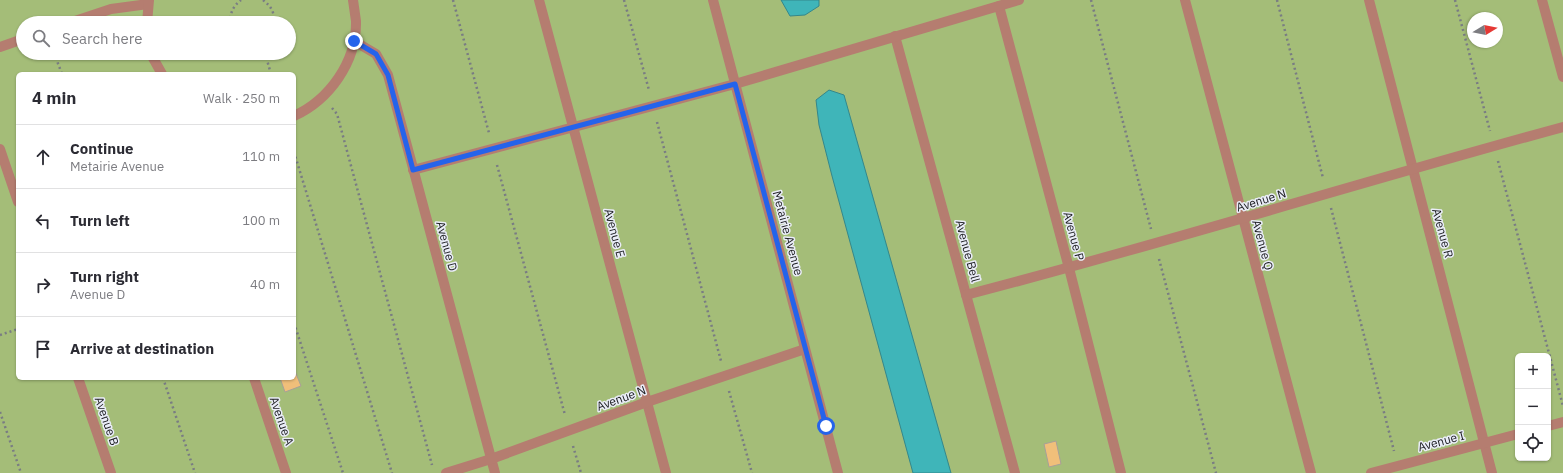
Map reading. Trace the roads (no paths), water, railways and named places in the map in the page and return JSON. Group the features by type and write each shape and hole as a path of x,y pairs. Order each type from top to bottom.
{"lane":[{"path":"296,115 307,110 333,87 348,62 354,41 356,22 353,0"},
{"name":"Avenue E","path":"538,0 666,473"},
{"name":"Metairie Avenue","path":"713,0 838,473"},
{"path":"413,170 735,84 1020,0"},
{"name":"Avenue Q","path":"1185,0 1310,473"},
{"name":"Avenue R","path":"1369,0 1492,473"},
{"path":"1542,0 1563,78"},
{"path":"90,16 111,9 148,2 147,16"},
{"name":"Avenue P","path":"999,6 1069,268 1121,473"},
{"name":"Avenue Bell","path":"895,36 1015,473"},
{"path":"0,47 16,41"},
{"name":"Avenue D","path":"354,41 376,54 388,75 495,473"},
{"path":"153,60 154,72"},
{"path":"155,60 161,72"},
{"name":"Avenue N","path":"966,295 1069,268 1243,219 1413,168 1563,127"},
{"path":"0,149 16,196"},
{"name":"Avenue N","path":"446,473 647,402 805,349"},
{"name":"Avenue B","path":"79,380 111,473"},
{"name":"Avenue A","path":"255,380 286,473"},
{"path":"1551,425 1563,422"},
{"name":"Avenue I","path":"1371,473 1515,435"}],"water":[{"path":"781,0 819,0 819,6 805,15 790,16"},
{"path":"829,90 844,95 951,473 913,473 819,125 816,100"}]}
